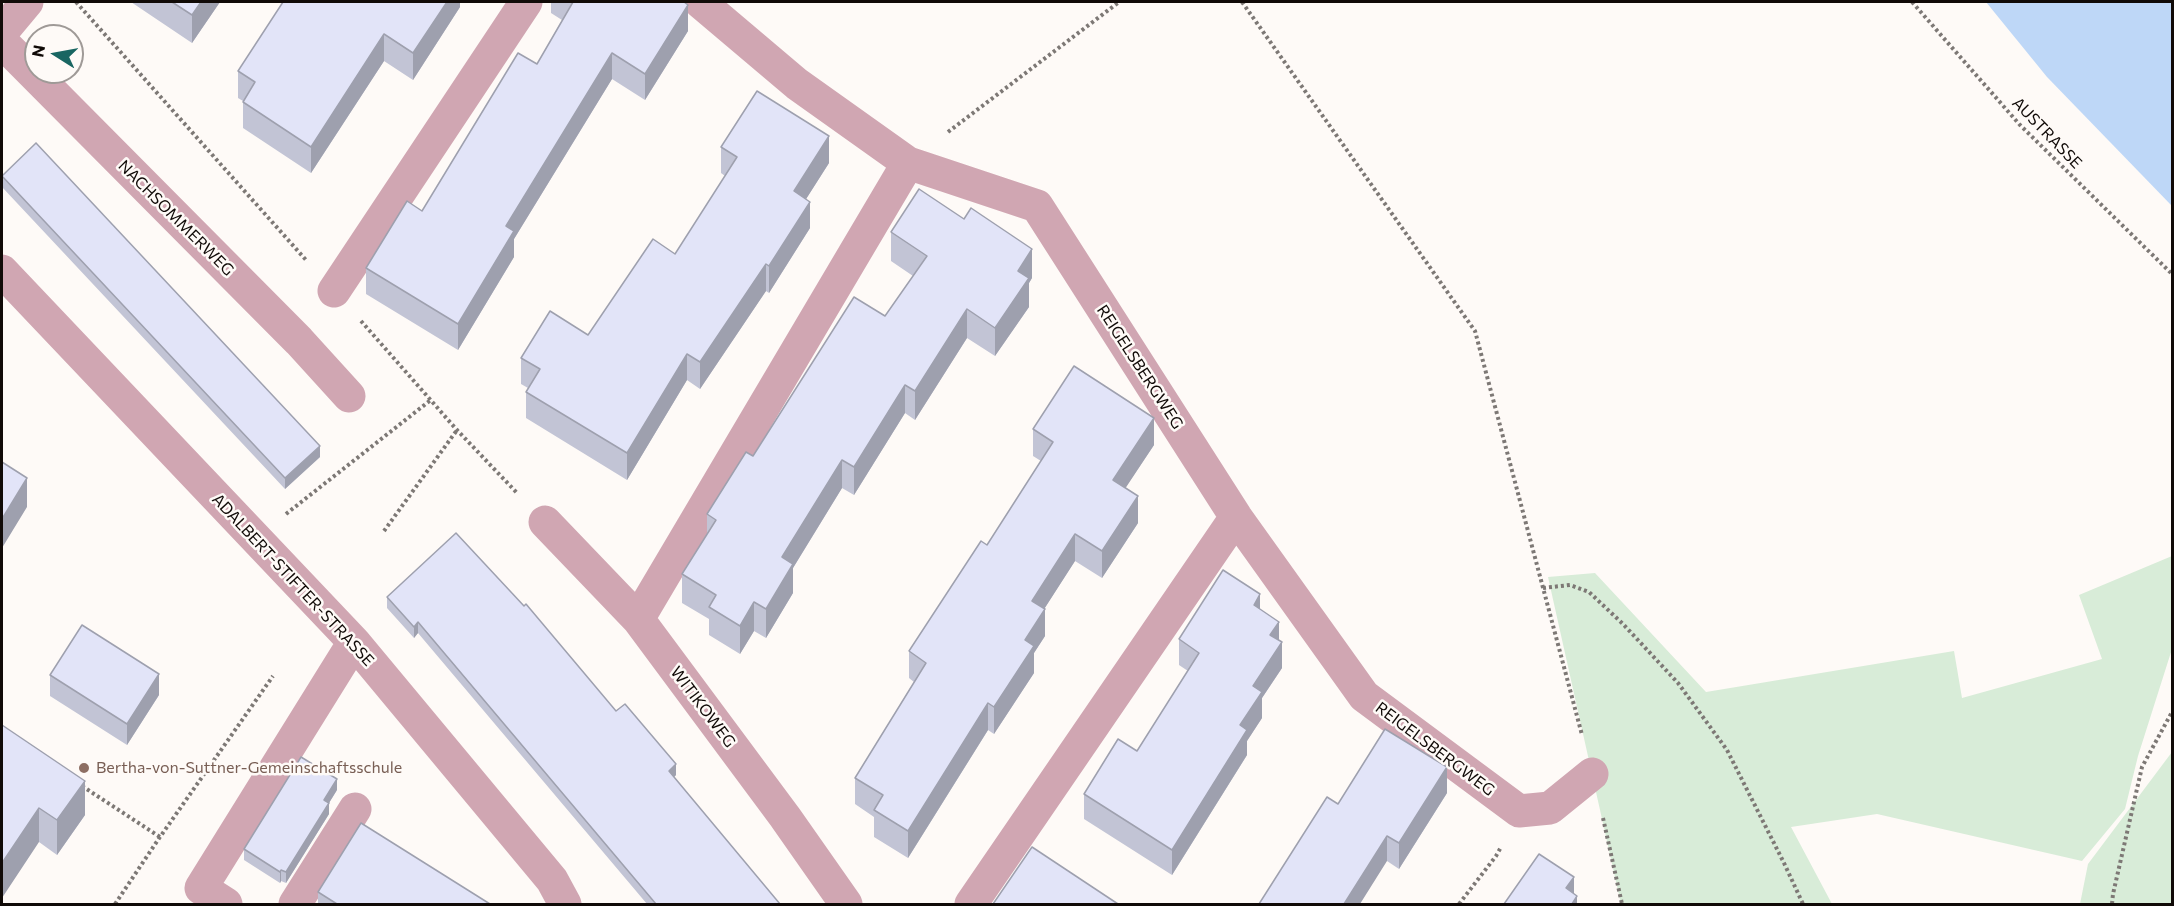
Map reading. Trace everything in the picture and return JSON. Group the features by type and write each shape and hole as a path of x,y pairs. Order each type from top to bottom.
{"street":[{"path":"2,32 27,2"},
{"path":"334,291 526,2"},
{"name":"REIGELSBERGWEG","path":"700,2 797,84 908,163 1037,206 1236,517 1364,696 1518,811 1550,808 1592,774"},
{"name":"NACHSOMMERWEG","path":"2,42 299,341 349,396"},
{"path":"638,619 908,163"},
{"name":"ADALBERT-STIFTER-STRASSE","path":"2,271 354,642 552,880 565,904"},
{"path":"971,904 1236,517"},
{"name":"WITIKOWEG","path":"545,522 638,619 785,817 846,904"},
{"path":"226,904 201,888 354,642"},
{"path":"295,904 355,809"}],"path":[{"path":"76,2 432,399 457,430 545,522"},
{"path":"908,163 1119,2"},
{"path":"1242,2 1475,331 1592,774 1622,904"},
{"name":"AUSTRASSE","path":"1912,2 2020,125 2172,274"},
{"path":"255,538 432,399"},
{"path":"384,531 457,430"},
{"path":"1543,588 1570,585 1588,592 1623,624 1678,683 1727,750 1803,904"},
{"path":"115,904 273,676"},
{"path":"2112,904 2142,767 2172,711"},
{"path":"81,784 160,837"},
{"path":"1459,904 1496,856"}],"green space":[{"path":"2172,556 2172,649 2138,756 2125,809 2082,861 1877,814 1791,827 1832,904 1621,904 1548,577 1595,573 1706,692 1954,651 1962,698 2102,659 2079,595"},
{"path":"2172,752 2172,904 2080,904 2088,864"}],"water":[{"path":"1986,2 2172,2 2172,206 2047,77"}],"building":[{"path":"172,2 201,2 192,15"},
{"path":"283,2 447,2 413,53 384,34 311,147 243,102 255,82 238,71"},
{"path":"573,2 684,2 688,5 645,74 612,53 506,226 514,231 458,324 366,268 407,201 422,211 518,53 537,64"},
{"path":"757,91 829,136 794,191 810,202 769,266 766,264 700,362 687,354 627,453 526,392 540,369 521,358 550,311 588,335 653,239 675,254 737,157 721,147"},
{"path":"36,143 320,446 285,478 2,176"},
{"path":"919,189 964,219 971,208 1032,249 1018,271 1029,278 995,328 967,309 915,391 905,385 854,467 842,460 782,557 793,564 766,609 754,602 740,626 709,607 716,595 682,574 716,520 707,514 746,452 753,456 854,297 885,316 927,256 891,232"},
{"path":"1074,366 1154,418 1113,480 1138,496 1102,551 1075,534 1032,601 1045,609 1025,640 1034,646 994,707 988,703 908,831 874,810 883,795 855,778 926,663 909,651 981,541 987,545 1053,442 1033,429"},
{"path":"2,462 27,478 2,519"},
{"path":"456,533 524,606 526,604 616,711 625,704 676,764 669,771 780,904 656,904 418,622 414,627 387,597"},
{"path":"1223,570 1260,594 1254,605 1279,622 1270,635 1282,642 1253,686 1262,692 1240,725 1247,730 1172,850 1084,794 1118,739 1137,751 1199,653 1179,639"},
{"path":"82,625 159,674 127,724 50,675"},
{"path":"2,725 85,781 57,820 39,808 2,863"},
{"path":"1385,729 1447,767 1399,843 1387,836 1344,904 1259,904 1327,797 1338,804"},
{"path":"301,757 337,779 324,800 329,803 286,872 281,870 280,872 244,849"},
{"path":"361,823 490,904 337,904 318,892"},
{"path":"1032,847 1118,904 993,904"},
{"path":"1539,854 1574,877 1566,888 1577,896 1572,904 1504,904"}],"place":[{"name":"Bertha-von-Suttner-Gemeinschaftsschule","path":"84,768"}]}
